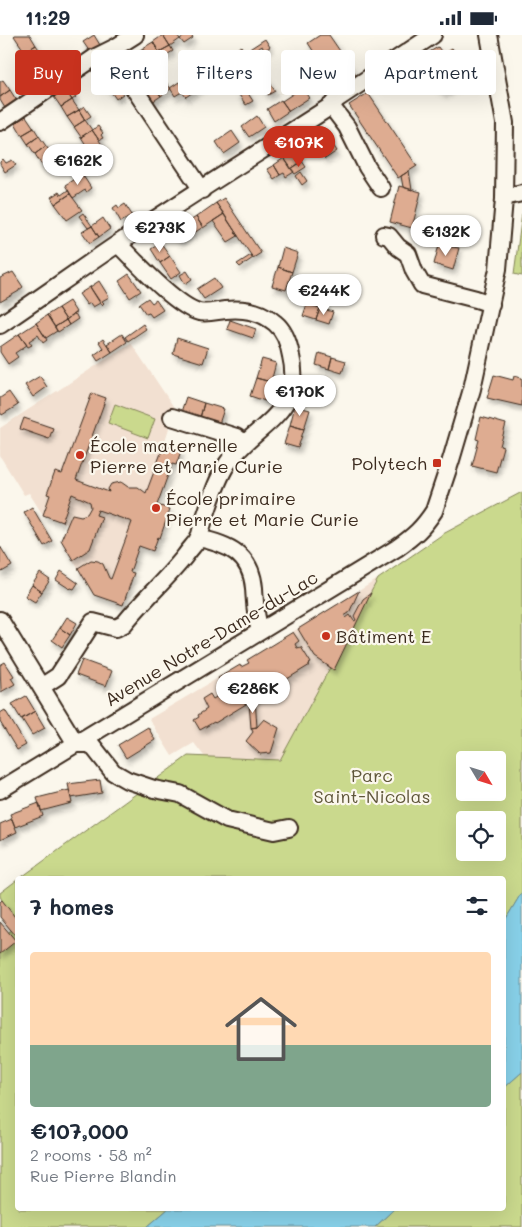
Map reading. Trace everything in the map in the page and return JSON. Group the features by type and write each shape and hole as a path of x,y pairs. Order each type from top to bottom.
{"street":[{"path":"111,50 135,35"},
{"path":"0,325 59,286 73,274 330,106 337,99 433,35"},
{"name":"Avenue Notre-Dame-du-Lac","path":"0,790 416,534 434,511 464,419 498,269 504,197 505,123 490,35"},
{"path":"0,122 91,60"},
{"path":"138,95 202,190"},
{"path":"330,106 347,127 367,167 381,188"},
{"path":"504,197 522,193"},
{"path":"384,235 390,236 398,247 408,254 414,271 422,285 490,304"},
{"path":"41,687 58,676 93,622 116,627 124,624 156,589 198,538 217,482 229,462 244,443 280,412 290,393 293,382 294,367 285,335 276,323 252,310 226,310 208,313 188,308 118,244"},
{"path":"172,417 236,437 244,443"},
{"path":"198,538 227,546 239,554 249,567 254,586 255,614 260,630"},
{"path":"0,620 76,743 91,745 113,772 154,789 180,794 227,820 274,831 289,828"}],"shaded area":[{"path":"131,343 175,409 164,444 181,451 176,465 172,464 157,504 170,509 160,538 158,537 153,551 139,546 130,571 134,573 123,605 94,595 61,540 67,524 43,515 29,493 24,495 0,456 0,428"},
{"path":"378,579 277,785 204,756 194,743 172,756 149,719 240,665 249,663 247,660"}],"green space":[{"path":"522,214 522,276 514,274"},
{"path":"115,404 155,419 148,438 108,423"},
{"name":"Parc Saint-Nicolas","path":"522,492 522,892 506,919 506,876 23,876 188,756 280,760 378,579 443,534"},
{"path":"15,882 15,928 0,896 0,893"},
{"path":"15,928 15,1211 166,1211 147,1227 0,1227 0,938"},
{"path":"522,1072 522,1227 375,1227 392,1211 506,1211 506,1086"}],"water":[{"path":"522,892 522,1072 506,1086 506,919"},
{"path":"166,1211 392,1211 375,1227 147,1227"}],"building":[{"path":"30,35 36,45 28,50 24,50 14,36"},
{"path":"94,35 100,45 90,52 83,42"},
{"path":"163,35 170,46 163,50 158,50 153,42"},
{"path":"163,35 177,35 180,39 170,46"},
{"path":"186,35 191,35 193,38 184,44 180,39"},
{"path":"320,35 329,35 339,50 313,50 308,43"},
{"path":"265,39 270,47 264,50 262,46 256,50 248,50"},
{"path":"153,42 158,50 144,50 143,48"},
{"path":"36,45 40,50 28,50"},
{"path":"170,46 173,51 168,54 168,50 163,50"},
{"path":"241,46 243,50 235,50"},
{"path":"3,80 10,90 0,97 0,82"},
{"path":"178,83 178,94 175,96 170,88"},
{"path":"271,85 275,91 271,93"},
{"path":"10,90 17,101 5,108 0,97"},
{"path":"57,95 69,95 72,100 61,107 54,97"},
{"path":"69,95 75,95 76,97 72,100"},
{"path":"113,95 122,95 116,99"},
{"path":"148,95 160,95 161,96 152,102"},
{"path":"239,95 249,95 253,101 246,105"},
{"path":"291,95 307,95 309,98 289,111 282,101"},
{"path":"365,95 369,95 417,166 398,178 349,105"},
{"path":"72,100 79,110 67,117 61,107"},
{"path":"281,100 289,111 274,121 267,109"},
{"path":"84,106 91,116 85,120 79,110"},
{"path":"79,110 85,120 74,127 67,117"},
{"path":"26,116 34,128 22,135 15,123"},
{"path":"257,116 264,127 249,137 242,127"},
{"path":"85,120 92,130 81,137 74,127"},
{"path":"98,126 103,133 101,135 103,138 99,140 92,130"},
{"path":"34,128 39,136 28,144 22,135"},
{"path":"92,130 103,146 91,153 81,137"},
{"path":"232,131 240,143 224,154 216,142"},
{"path":"325,133 337,151 325,159 313,141"},
{"path":"39,136 46,146 35,154 28,144"},
{"path":"46,146 53,156 41,164 35,154"},
{"path":"296,150 303,161 291,169 284,158"},
{"path":"284,158 294,172 286,177 284,173 280,175 274,165"},
{"path":"3,159 6,163 12,160 16,165 5,172 0,164"},
{"path":"302,161 306,167 295,174 291,169"},
{"path":"274,165 280,175 274,179 267,169"},
{"path":"409,171 412,190 403,187 401,176"},
{"path":"301,172 307,181 302,185 296,176"},
{"path":"82,174 91,188 73,198 65,185"},
{"path":"399,186 421,192 412,228 390,222"},
{"path":"68,190 70,194 55,204 51,197 59,192 61,195"},
{"path":"70,194 82,210 67,220 55,204"},
{"path":"224,198 261,253 253,258 216,203"},
{"path":"216,203 224,214 203,228 196,217"},
{"path":"125,204 132,215 121,222 113,208 117,205 119,208"},
{"path":"83,213 92,226 88,228 79,216"},
{"path":"224,214 238,236 228,242 213,221"},
{"path":"196,217 203,227 191,235 184,225"},
{"path":"103,218 110,229 99,237 92,226"},
{"path":"184,225 191,235 180,242 173,232"},
{"path":"92,226 99,237 90,243 82,232"},
{"path":"161,243 170,256 160,263 151,249"},
{"path":"439,245 459,248 453,270 434,264"},
{"path":"283,248 298,253 292,272 278,267"},
{"path":"251,255 253,258 240,267 237,264"},
{"path":"170,256 181,272 171,279 160,263"},
{"path":"278,267 292,272 286,290 272,286"},
{"path":"187,271 192,279 185,284 180,275"},
{"path":"13,272 23,287 0,302 0,278"},
{"path":"129,274 141,291 130,298 119,281"},
{"path":"214,278 221,288 204,299 197,289"},
{"path":"99,281 109,297 102,301 104,303 102,305 90,287"},
{"path":"90,287 100,303 93,307 90,303 87,305 79,294"},
{"path":"148,298 152,303 156,300 163,310 152,317 149,313 146,314 139,304"},
{"path":"69,301 76,312 66,320 58,308"},
{"path":"307,304 320,308 316,320 303,316"},
{"path":"58,308 66,320 55,327 47,315"},
{"path":"320,308 333,312 329,324 316,320"},
{"path":"75,313 78,319 69,325 66,320"},
{"path":"47,315 57,331 46,338 36,323"},
{"path":"66,320 69,325 58,332 55,327"},
{"path":"230,320 256,329 253,338 227,329"},
{"path":"36,323 47,340 43,343 38,335 29,341 32,345 28,347 19,334"},
{"path":"143,324 146,329 128,341 125,337"},
{"path":"19,334 27,345 15,353 18,357 8,364 0,352 0,347"},
{"path":"122,334 127,342 112,352 107,344"},
{"path":"177,338 208,348 203,363 173,354"},
{"path":"103,339 112,352 98,361 94,355 103,348 99,342"},
{"path":"319,353 332,357 329,369 316,365"},
{"path":"332,357 346,361 342,373 329,369"},
{"path":"262,359 276,363 271,382 256,378"},
{"path":"494,375 513,380 514,376 522,378 522,406 487,398"},
{"path":"40,376 47,387 33,397 25,385"},
{"path":"256,378 271,382 265,401 250,396"},
{"path":"9,392 18,405 2,415 0,412 0,398"},
{"path":"92,393 106,398 76,480 109,492 108,489 111,484 121,482 128,487 138,487 146,493 164,445 181,451 176,465 172,464 157,505 170,509 160,538 158,537 153,551 139,546 130,572 134,573 123,605 94,595 78,568 91,560 98,561 103,564 111,579 132,522 98,510 96,515 102,517 90,549 73,560 61,540 72,514 81,516 87,514 91,507 90,502 72,494 62,522 43,515 50,495 47,494 55,472 62,474"},
{"path":"186,397 204,403 200,418 181,412"},
{"path":"204,403 224,409 219,424 200,418"},
{"path":"295,406 310,410 304,429 290,425"},
{"path":"481,417 506,424 500,446 503,447 496,472 472,466 479,440 476,439"},
{"path":"24,418 53,428 49,439 20,429"},
{"path":"290,425 304,429 298,448 284,444"},
{"path":"32,507 52,541 44,546 24,512"},
{"path":"0,546 12,566 0,573"},
{"path":"61,571 78,583 74,589 70,589 56,580"},
{"path":"40,573 50,580 42,592 32,585"},
{"path":"32,585 42,592 35,602 25,596"},
{"name":"Bâtiment E","path":"359,591 349,613 344,616 346,618 350,615 354,621 356,620 354,616 363,599 371,593 334,670 315,657 298,629"},
{"path":"67,617 77,623 70,635 60,628"},
{"path":"60,628 70,635 62,647 52,640"},
{"path":"293,632 299,641 295,644 297,648 301,647 311,663 310,665 215,723 200,730 194,720 207,709 202,699 210,694 213,699 231,688 229,684 224,687 218,678 240,665 241,667 249,663 247,660"},
{"path":"82,660 112,671 106,686 76,675"},
{"path":"5,662 14,676 11,678 15,684 1,692 0,665"},
{"path":"26,696 35,711 21,719 12,704"},
{"path":"255,699 257,727 251,728 249,703"},
{"path":"5,710 26,745 17,750 0,722 0,713"},
{"path":"35,711 45,728 32,735 22,719"},
{"path":"264,719 279,728 271,753 260,754 246,741 253,732 251,728 257,727"},
{"path":"148,727 155,740 126,758 118,745"},
{"path":"100,780 102,793 71,798 68,784"},
{"path":"69,790 72,803 41,811 37,798"},
{"path":"39,803 43,816 15,827 10,814"},
{"path":"12,819 17,832 0,840 0,824"},
{"path":"2,900 15,917 15,935 0,917 0,902"},
{"path":"0,922 15,942 0,954"}],"place":[{"name":"École maternelle Pierre et Marie Curie","path":"80,455"},
{"name":"Polytech","path":"437,463"},
{"name":"École primaire Pierre et Marie Curie","path":"156,508"},
{"name":"Bâtiment E","path":"326,636"}]}
